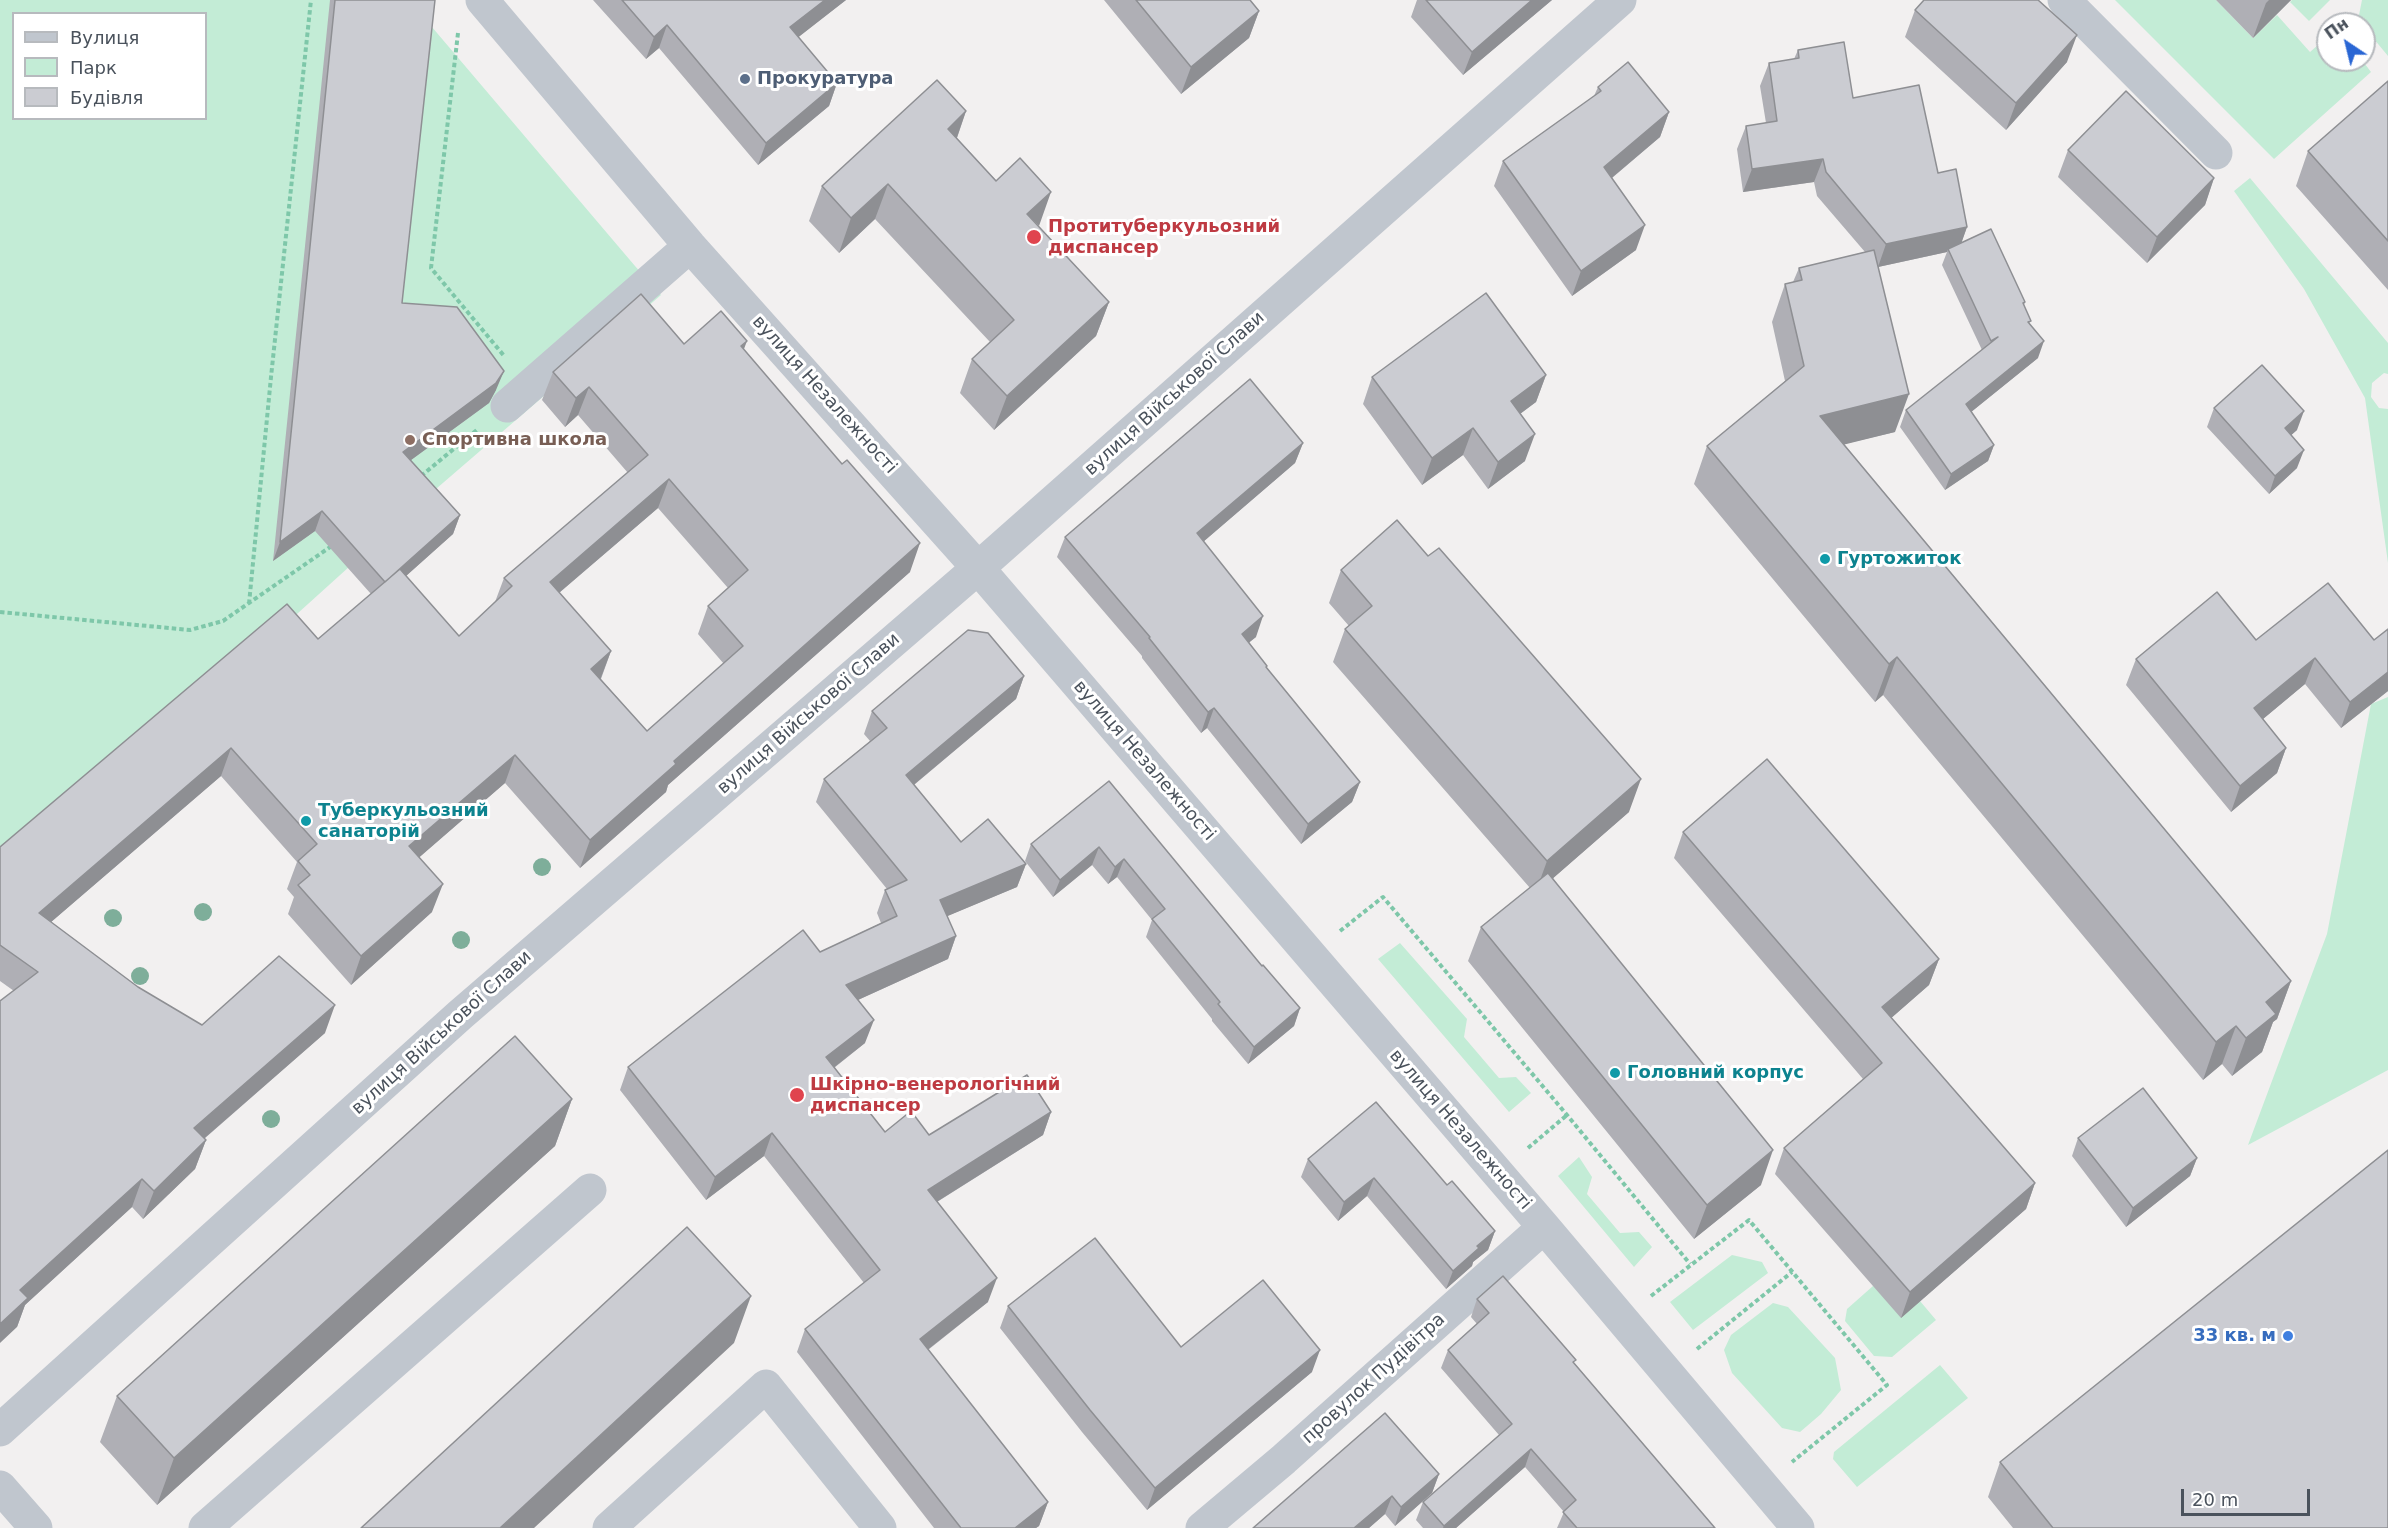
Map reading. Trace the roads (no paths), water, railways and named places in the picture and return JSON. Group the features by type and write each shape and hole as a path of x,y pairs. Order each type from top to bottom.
{"street":[{"name":"вулиця Незалежності","path":"482,0 690,246 978,568 1544,1227 1798,1528"},
{"name":"вулиця Військової Слави","path":"0,1430 460,1015 978,568 1620,0"},
{"path":"2064,0 2216,153"},
{"path":"518,396 690,246"},
{"path":"205,1528 590,1190"},
{"name":"провулок Пудівітра","path":"1202,1528 1284,1459 1544,1227"},
{"path":"609,1528 766,1386 880,1528"},
{"path":"0,1487 36,1528"}],"place":[{"name":"Прокуратура","path":"745,79"},
{"name":"Протитуберкульозний диспансер","path":"1034,237"},
{"name":"Спортивна школа","path":"410,440"},
{"name":"Гуртожиток","path":"1825,559"},
{"name":"Туберкульозний санаторій","path":"306,821"},
{"name":"Головний корпус","path":"1615,1073"},
{"name":"Шкірно-венерологічний диспансер","path":"797,1095"},
{"name":"33 кв. м","path":"2288,1336"}]}
